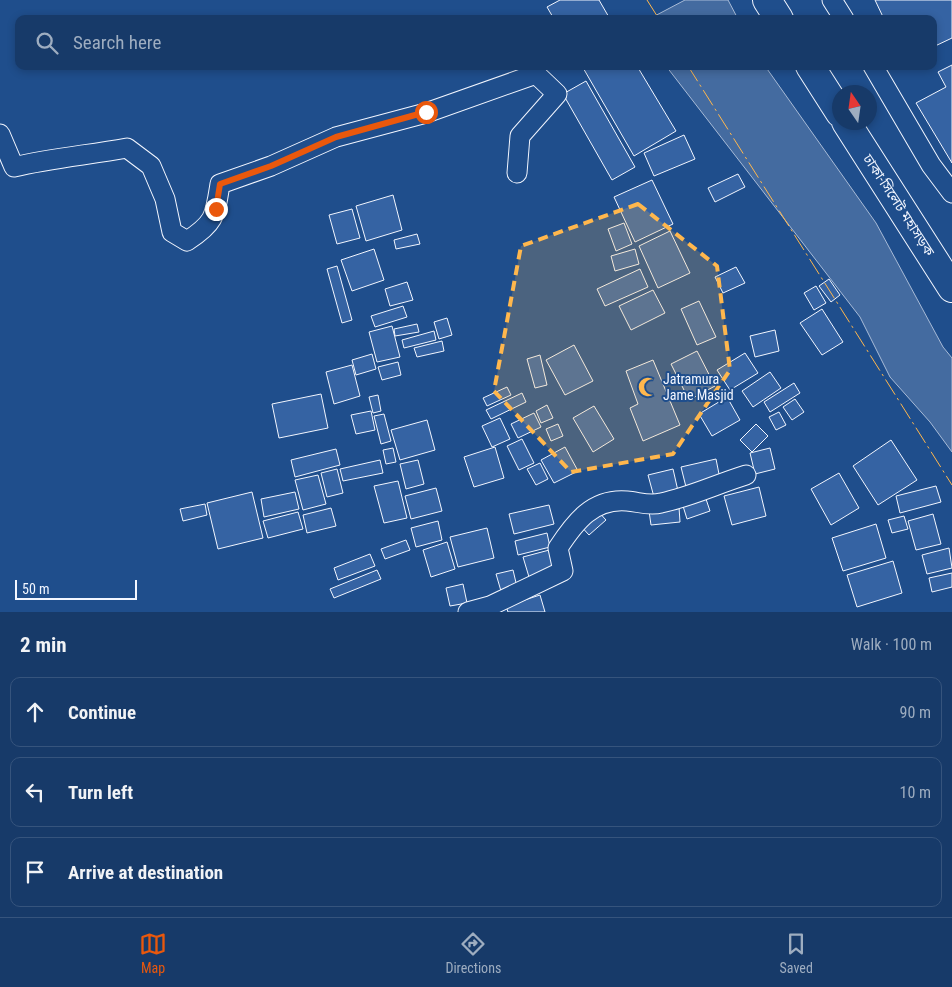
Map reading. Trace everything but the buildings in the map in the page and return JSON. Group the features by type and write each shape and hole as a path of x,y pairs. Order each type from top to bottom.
{"highway":[{"path":"768,0 777,15"},
{"path":"813,70 832,100"},
{"name":"ঢাকা-সিলেট মহাসড়ক","path":"851,130 947,271"}],"street":[{"path":"832,0 841,15"},
{"path":"876,70 931,165 952,193"},
{"path":"0,134 7,168 41,160 77,157 127,148 151,166 165,199 172,232 186,241 207,228 216,209 220,184 271,166 336,137 426,112 536,74 557,94 520,136 517,173"},
{"path":"468,612 490,606 563,571 558,548 584,513 606,501 626,500 654,505 680,499 706,487 746,475"}],"highlighted area":[{"path":"638,204 717,266 730,370 673,454 571,472 494,391 521,246"}],"water":[{"path":"685,0 728,0 736,15 657,15"},
{"path":"669,70 768,70 876,223 943,347 952,358 952,452 930,422 890,377 860,317"}],"power":[{"path":"647,0 656,15"},
{"path":"691,70 952,485"}],"place":[{"name":"Jatramura Jame Masjid","path":"648,387"}],"route":[{"path":"216,209 220,184 271,166 336,137 426,112"}]}
